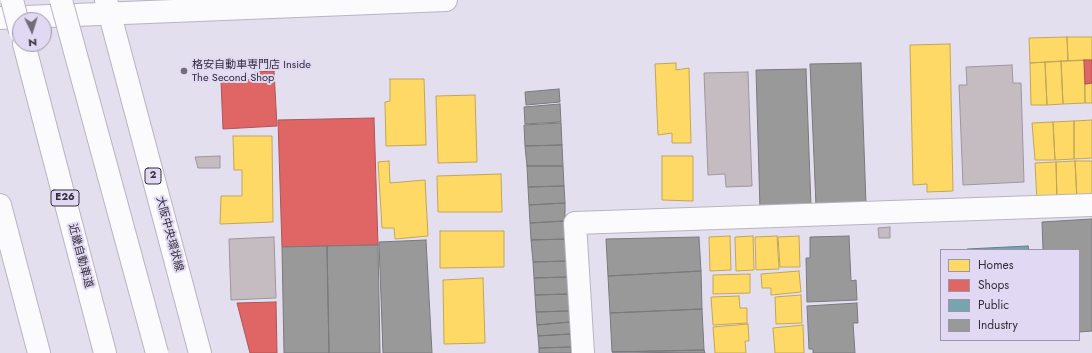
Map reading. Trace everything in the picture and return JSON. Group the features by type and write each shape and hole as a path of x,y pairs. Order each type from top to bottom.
{"main road":[{"path":"12,0 15,12"},
{"path":"61,0 156,353"},
{"path":"0,18 107,7 446,0"},
{"name":"大阪中央環状線","path":"107,7 200,353"},
{"name":"近畿自動車道","path":"26,52 105,353"},
{"path":"0,205 39,353"},
{"path":"583,353 575,223 1092,205"}],"building: Homes":[{"path":"1067,37 1092,37 1092,60 1068,61"},
{"path":"1067,37 1068,61 1030,63 1029,38"},
{"path":"950,44 953,191 927,192 927,184 913,185 910,45"},
{"path":"1084,60 1085,103 1063,104 1061,61"},
{"path":"1061,61 1063,104 1047,105 1045,62"},
{"path":"1045,62 1047,105 1031,105 1030,63"},
{"path":"676,63 676,70 689,68 691,143 672,143 672,133 658,135 655,64"},
{"path":"390,79 424,79 426,145 386,146 385,102 390,101"},
{"path":"1092,83 1092,103 1085,103 1085,84"},
{"path":"475,95 477,162 438,163 436,96"},
{"path":"1092,120 1092,158 1074,159 1074,121"},
{"path":"1074,121 1074,159 1055,160 1053,122"},
{"path":"1053,122 1055,160 1035,160 1032,123"},
{"path":"233,136 272,136 273,222 220,224 221,196 242,196 242,170 234,170"},
{"path":"662,156 693,156 693,201 662,200"},
{"path":"389,161 390,183 425,180 428,236 395,239 394,228 382,228 378,162"},
{"path":"1075,161 1092,161 1092,198 1077,199"},
{"path":"1075,161 1077,199 1057,200 1056,162"},
{"path":"1056,162 1057,200 1037,201 1035,163"},
{"path":"501,174 502,212 438,212 437,176"},
{"path":"440,231 504,231 504,267 440,268"},
{"path":"730,236 731,270 710,271 709,237"},
{"path":"753,236 754,270 736,271 735,237"},
{"path":"777,236 779,269 756,270 755,237"},
{"path":"799,236 800,267 780,267 778,237"},
{"path":"799,271 801,292 771,295 771,288 762,288 761,274"},
{"path":"750,274 750,293 713,294 713,275"},
{"path":"483,278 485,343 444,344 443,280"},
{"path":"801,295 802,323 776,324 775,297"},
{"path":"739,296 740,308 747,308 747,323 713,325 711,297"},
{"path":"748,324 749,341 745,341 746,353 715,353 713,327"},
{"path":"803,325 804,353 775,353 773,328"}],"building: Shops":[{"path":"1084,60 1092,60 1092,83 1085,84"},
{"path":"274,71 277,126 223,129 221,81 256,79 255,72"},
{"path":"374,118 378,245 282,247 278,120"},
{"path":"276,302 277,353 250,353 237,303"}],"building: Public":[{"path":"1028,246 1029,249 967,249"}],"building: Industry":[{"path":"861,63 866,204 816,206 810,64"},
{"path":"806,69 811,207 760,210 756,70"},
{"path":"559,89 560,102 526,105 525,92"},
{"path":"560,104 561,122 525,124 524,107"},
{"path":"561,123 562,145 525,146 524,125"},
{"path":"562,145 563,166 527,166 525,146"},
{"path":"527,166 563,166 564,186 528,187"},
{"path":"564,186 565,203 529,205 528,187"},
{"path":"565,203 565,221 530,223 529,205"},
{"path":"1092,219 1092,331 1080,332 1080,249 1043,249 1042,222"},
{"path":"565,221 566,239 531,240 530,223"},
{"path":"849,236 851,281 856,280 857,300 807,302 806,258 810,258 810,237"},
{"path":"699,237 701,271 608,276 606,239"},
{"path":"566,239 567,261 533,262 531,240"},
{"path":"426,240 432,353 383,353 379,242"},
{"path":"378,245 380,353 329,353 327,246"},
{"path":"327,246 329,353 284,353 282,247"},
{"path":"567,261 567,277 534,278 533,262"},
{"path":"701,271 702,309 610,313 608,276"},
{"path":"567,277 568,294 535,295 534,278"},
{"path":"568,294 569,311 536,312 535,295"},
{"path":"857,303 858,323 853,323 855,353 813,353 813,349 809,349 807,306"},
{"path":"702,309 704,350 612,352 610,313"},
{"path":"569,311 570,322 537,325 536,312"},
{"path":"570,322 570,334 538,336 537,325"},
{"path":"570,334 571,347 539,348 538,336"},
{"path":"571,347 571,353 539,353 539,348"},
{"path":"704,350 705,353 612,352"}],"building: Other":[{"path":"1012,65 1013,83 1021,83 1024,182 963,185 959,85 967,85 966,67"},
{"path":"748,72 752,186 726,187 725,174 708,175 704,73"},
{"path":"220,156 220,168 198,168 195,157"},
{"path":"890,227 890,238 879,238 878,228"},
{"path":"274,237 276,298 231,300 229,239"}],"place":[{"name":"格安自動車専門店 Inside The Second Shop","path":"184,71"}]}
